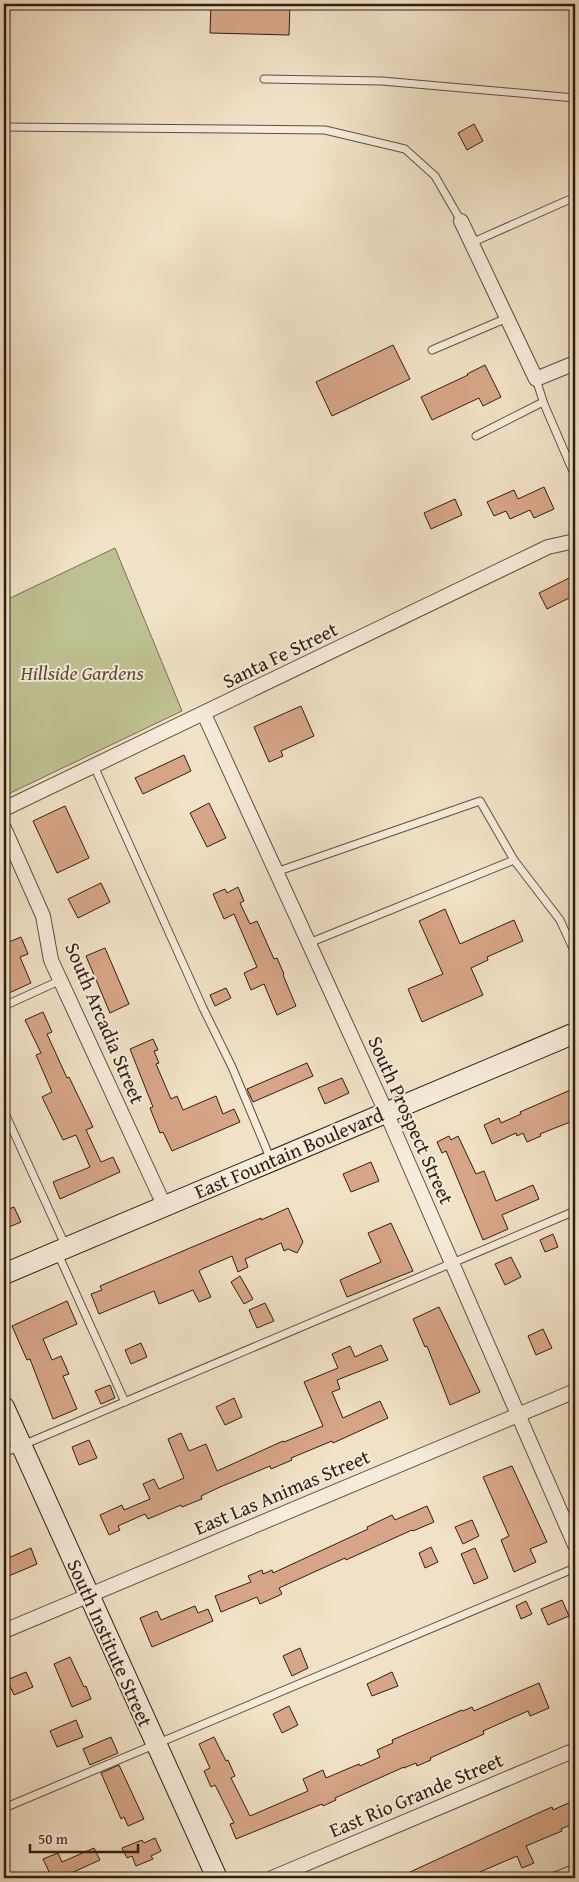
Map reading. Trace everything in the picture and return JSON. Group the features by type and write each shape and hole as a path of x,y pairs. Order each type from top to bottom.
{"main road":[{"name":"East Fountain Boulevard","path":"4,1274 575,1033"},
{"name":"South Institute Street","path":"4,1407 12,1449 89,1596 218,1878"}],"street":[{"path":"460,221 536,379 575,363"},
{"name":"Santa Fe Street","path":"4,809 548,547 575,541"},
{"name":"South Prospect Street","path":"204,714 386,1112 575,1544"},
{"name":"South Arcadia Street","path":"4,828 44,916 51,960 164,1205"},
{"name":"East Las Animas Street","path":"4,1631 575,1391"},
{"name":"East Rio Grande Street","path":"272,1878 575,1750"}],"lane":[{"path":"264,79 382,81 575,98"},
{"path":"4,127 324,130 405,149 435,176 460,221"},
{"path":"471,243 575,197"},
{"path":"432,350 507,318"},
{"path":"536,379 543,402 575,476"},
{"path":"476,436 543,402"},
{"path":"94,766 203,1008 232,1067 271,1160"},
{"path":"276,872 480,801 514,860 560,920 575,953"},
{"path":"309,943 514,860"},
{"path":"4,1006 61,980"},
{"path":"4,1111 125,1402"},
{"path":"12,1449 575,1211"},
{"path":"4,1808 575,1568"},
{"path":"550,1878 575,1868"}],"green space":[{"name":"Hillside Gardens","path":"115,548 182,711 4,796 4,601"}],"building":[{"path":"211,4 290,4 289,35 210,33"},
{"path":"474,124 483,141 467,150 458,133"},
{"path":"393,345 410,379 332,416 316,382"},
{"path":"485,365 501,397 483,406 479,398 432,420 421,397"},
{"path":"544,487 554,509 534,518 530,510 510,519 506,511 494,516 487,502 514,490 518,499"},
{"path":"455,499 462,515 431,529 424,513"},
{"path":"575,575 575,595 547,609 539,593"},
{"path":"301,706 314,736 281,751 283,756 269,762 254,727"},
{"path":"184,755 191,771 143,794 135,778"},
{"path":"209,803 226,838 207,847 190,813"},
{"path":"65,806 89,858 57,873 33,821"},
{"path":"101,883 110,902 78,918 68,899"},
{"path":"238,887 244,901 240,903 250,924 257,921 274,959 277,958 296,1006 277,1015 264,984 251,990 244,973 257,967 234,914 224,919 213,894 225,889 227,893"},
{"path":"445,909 460,944 514,920 523,941 487,957 488,960 471,968 483,995 422,1022 408,989 443,974 419,921"},
{"path":"21,937 28,954 20,957 31,983 9,993 4,980 4,973 9,971 4,957 4,944"},
{"path":"105,948 129,1004 110,1013 86,956"},
{"path":"226,988 231,998 215,1006 210,995"},
{"path":"43,1012 52,1032 47,1034 67,1078 69,1077 93,1127 86,1130 101,1162 113,1157 120,1172 60,1199 53,1182 90,1167 76,1135 63,1140 42,1097 52,1092 36,1055 41,1053 25,1020"},
{"path":"153,1039 158,1050 154,1051 159,1063 156,1064 171,1099 177,1096 183,1110 216,1096 223,1114 234,1109 240,1122 172,1151 163,1132 160,1133 150,1108 153,1107 130,1049"},
{"path":"307,1063 313,1076 253,1102 247,1089"},
{"path":"342,1078 349,1093 325,1104 318,1088"},
{"path":"575,1088 575,1120 540,1134 541,1136 527,1142 523,1133 517,1136 516,1133 492,1144 484,1125 499,1118 501,1123 521,1114 520,1112"},
{"path":"449,1136 451,1140 458,1136 476,1174 484,1171 496,1201 533,1185 539,1199 502,1215 508,1229 483,1240 446,1151 442,1153 437,1142"},
{"path":"371,1162 379,1181 351,1192 343,1174"},
{"path":"14,1207 21,1222 4,1229 4,1211"},
{"path":"288,1208 303,1242 297,1253 288,1249 284,1251 281,1243 245,1259 248,1267 238,1272 232,1256 202,1269 199,1271 211,1297 199,1302 193,1290 159,1304 154,1291 99,1314 91,1294 102,1290 100,1286"},
{"path":"391,1223 413,1271 347,1297 340,1280 381,1262 368,1233"},
{"path":"553,1234 558,1247 545,1252 540,1240"},
{"path":"511,1257 521,1277 505,1285 495,1264"},
{"path":"240,1276 253,1299 244,1304 231,1282"},
{"path":"67,1301 77,1324 43,1339 52,1360 61,1356 69,1374 63,1376 77,1409 53,1419 30,1359 27,1360 12,1326"},
{"path":"265,1303 274,1321 257,1328 249,1310"},
{"path":"439,1307 480,1392 450,1405 427,1346 425,1347 413,1319"},
{"path":"543,1329 552,1348 536,1355 528,1336"},
{"path":"141,1343 147,1357 131,1364 125,1350"},
{"path":"381,1345 388,1360 337,1380 340,1389 332,1392 343,1418 380,1401 388,1418 333,1443 332,1441 291,1458 292,1460 271,1469 270,1466 220,1487 201,1496 202,1499 182,1507 181,1505 148,1519 145,1514 118,1526 120,1530 109,1535 100,1515 122,1505 124,1510 150,1499 143,1484 154,1479 159,1489 184,1478 168,1439 181,1433 189,1451 206,1444 217,1471 283,1441 323,1426 304,1382 338,1368 332,1354 350,1346 355,1357"},
{"path":"110,1385 115,1398 101,1404 95,1391"},
{"path":"234,1398 242,1417 225,1425 216,1407"},
{"path":"89,1440 97,1458 79,1465 72,1447"},
{"path":"512,1466 547,1542 530,1549 536,1562 514,1572 501,1540 509,1536 483,1477"},
{"path":"427,1506 434,1522 346,1560 345,1558 279,1588 282,1594 260,1604 257,1597 221,1612 215,1596 251,1582 248,1576 262,1570 263,1574 272,1570 273,1573 368,1529 367,1527 392,1515 395,1520"},
{"path":"472,1520 479,1536 463,1544 455,1527"},
{"path":"431,1547 438,1562 425,1568 419,1553"},
{"path":"31,1548 37,1564 4,1578 4,1560"},
{"path":"475,1548 488,1578 474,1584 461,1554"},
{"path":"562,1600 569,1616 548,1625 541,1609"},
{"path":"526,1601 532,1614 521,1619 516,1606"},
{"path":"195,1606 198,1613 208,1609 213,1621 152,1647 140,1618 157,1611 161,1620"},
{"path":"300,1648 308,1668 292,1676 283,1656"},
{"path":"70,1657 91,1699 72,1707 54,1664"},
{"path":"26,1672 33,1687 14,1695 7,1680"},
{"path":"392,1672 398,1686 372,1696 367,1684"},
{"path":"539,1683 549,1708 530,1716 528,1711 483,1731 484,1734 430,1758 431,1760 417,1766 416,1763 404,1767 335,1798 336,1800 323,1806 322,1804 236,1839 230,1824 234,1823 215,1785 211,1787 204,1771 210,1768 199,1744 214,1737 226,1761 228,1760 235,1776 231,1778 250,1816 308,1791 303,1779 323,1770 326,1778 359,1764 360,1766 380,1757 377,1750 393,1743 392,1740 462,1710 472,1707 474,1711"},
{"path":"289,1706 298,1725 282,1733 273,1714"},
{"path":"76,1720 83,1737 57,1747 50,1731"},
{"path":"111,1737 118,1753 90,1765 83,1749"},
{"path":"119,1765 144,1819 128,1826 124,1817 121,1819 101,1773"},
{"path":"575,1800 575,1823 561,1829 562,1831 526,1846 534,1863 522,1868 517,1856 466,1878 397,1878 552,1807 553,1810"},
{"path":"155,1838 161,1851 151,1856 153,1859 136,1866 132,1856 127,1858 122,1848 142,1840 144,1843"},
{"path":"94,1848 100,1860 69,1874 71,1878 52,1878 43,1859 58,1853 62,1862"}]}
